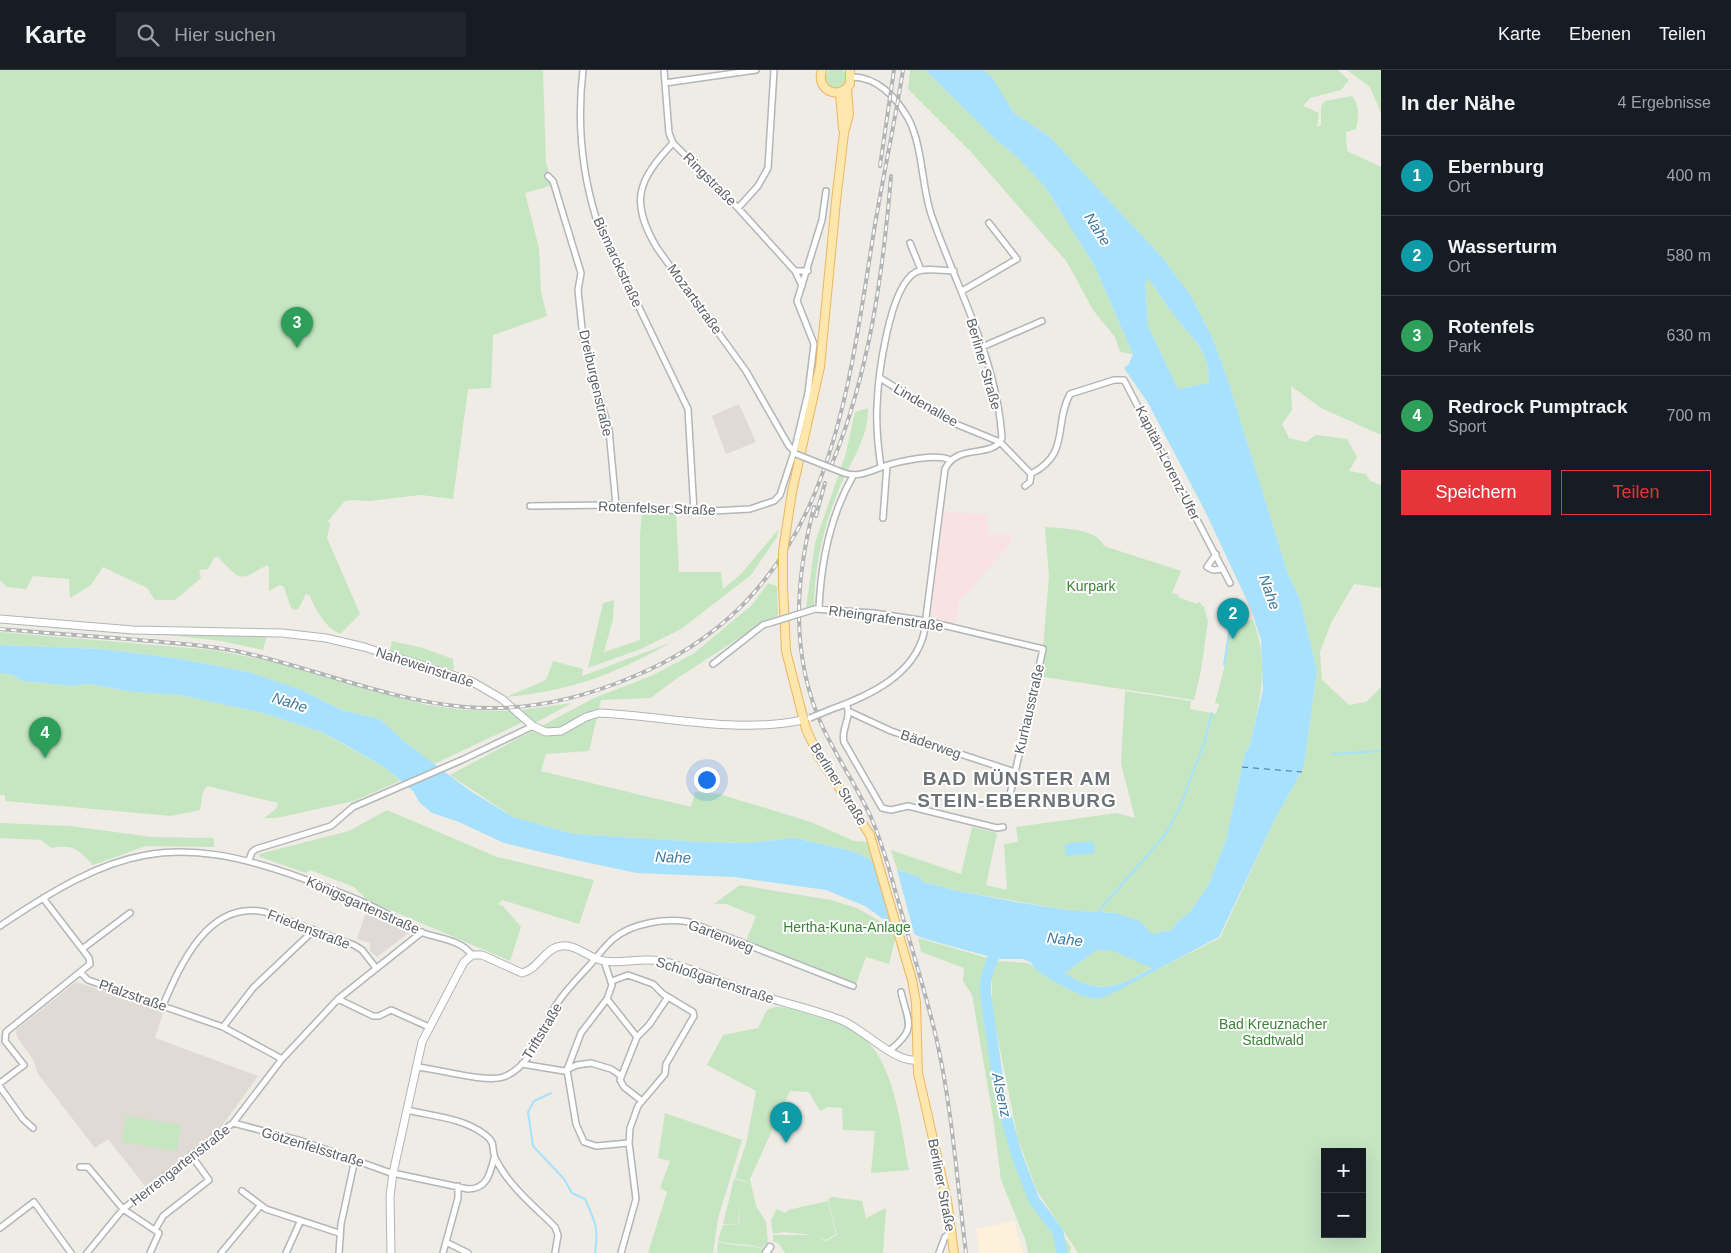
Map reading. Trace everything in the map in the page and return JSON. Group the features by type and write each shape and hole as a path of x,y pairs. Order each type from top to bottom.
{"main road":[{"path":"819,71 821,81 825,88 831,92 843,91 851,74"},
{"name":"Berliner Straße","path":"843,91 849,115 844,133 820,367 792,492 783,551 786,651 819,757 864,824 876,850 908,962 916,1002 916,1060 952,1232 954,1253"},
{"name":"Naheweinstraße","path":"0,619 133,630 296,634 343,641 463,677 494,693 532,726 546,732 556,733 590,715 599,713 737,725 782,724 806,719"},
{"name":"Schloßgartenstraße","path":"472,954 482,955 522,973 529,970 553,949 562,946 604,961 645,959 678,965 747,991 840,1019 858,1028 903,1060 916,1060"},
{"path":"391,1253 390,1196 393,1173 422,1042 464,962 472,954"}],"street":[{"name":"Bismarckstraße","path":"583,70 579,134 586,178 596,218 679,386 688,409 694,512"},
{"name":"Ringstraße","path":"664,70 669,133 673,143 738,208 794,271 802,286"},
{"path":"665,83 738,71 756,70"},
{"path":"738,208 758,186 768,168 774,70"},
{"name":"Berliner Straße","path":"851,74 866,78 882,87 894,99 909,120 918,149 927,200 982,346 996,395 1002,431 1000,442"},
{"name":"Mozartstraße","path":"673,143 650,168 642,186 646,226 668,262 746,371 795,453"},
{"name":"Dreiburgenstraße","path":"548,176 553,181 581,273 578,290 583,338 609,430 616,505"},
{"path":"826,191 822,220 808,271 797,301 814,344 808,393 795,453 853,476 887,465 936,457 950,460 965,453 993,448 1000,442 1031,474 1030,482 1025,486"},
{"path":"962,291 1017,259 989,223"},
{"path":"910,243 921,270 954,271"},
{"name":"Lindenallee","path":"921,270 907,279 894,308 885,341 880,378 951,422 1000,442"},
{"path":"794,271 808,271"},
{"path":"982,346 1042,321"},
{"path":"880,378 876,408 881,468"},
{"name":"Kapitän-Lorenz-Ufer","path":"1031,474 1047,464 1058,448 1065,406 1070,394 1116,380 1124,380 1230,583"},
{"name":"Rotenfelser Straße","path":"530,506 616,505 694,512 750,508 774,501 782,488 795,453"},
{"path":"806,719 846,704 877,689 908,664 921,646 926,621 944,475 950,460"},
{"path":"883,518 887,465"},
{"path":"817,609 820,580 829,535 844,492 853,476"},
{"name":"Kapitän-Lorenz-Ufer","path":"1216,554 1207,567 1213,570 1223,569"},
{"name":"Rheingrafenstraße","path":"713,664 763,625 817,609 926,621 1042,649"},
{"name":"Kurhausstraße","path":"1009,799 1042,649"},
{"path":"846,704 850,712 843,733 844,742 882,808 891,810 908,806 997,828 1003,827"},
{"name":"Bäderweg","path":"850,712 891,731 1015,772"},
{"path":"249,860 252,852 256,849 324,829 336,822 349,809 464,759 532,726"},
{"name":"Königsgartenstraße","path":"0,926 43,898 105,866 154,852 185,851 249,860 340,892 422,932 459,944 468,949 472,954"},
{"path":"33,1128 23,1119 0,1085 24,1065 2,1036 81,973 88,967 90,961 43,898"},
{"name":"Friedenstraße","path":"163,1006 180,971 200,939 214,924 229,914 255,910 314,930 354,945 362,950 376,968"},
{"path":"82,949 130,914"},
{"name":"Gartenweg","path":"595,959 613,939 626,930 657,922 678,920 699,926 854,986"},
{"path":"224,1027 239,1004 269,970 314,930"},
{"name":"Herrengartenstraße","path":"87,1253 123,1209 233,1123 282,1059 338,999 422,932"},
{"name":"Triftstraße","path":"417,1067 495,1079 506,1076 522,1064 562,997 595,959"},
{"path":"604,961 612,981 608,999 581,1033 568,1070 576,1124 584,1142 596,1146 629,1143"},
{"name":"Pfalzstraße","path":"81,973 88,980 224,1027 282,1059"},
{"path":"612,981 630,975 653,984 668,997 691,1009 694,1016 666,1064 664,1074 642,1101 630,1128 629,1143 636,1198 621,1253"},
{"path":"889,1051 905,1039 909,1029 901,992"},
{"path":"620,1075 637,1037 649,1025 668,997"},
{"path":"338,999 373,1016 379,1016 391,1010 429,1027"},
{"path":"608,999 637,1037"},
{"path":"522,1064 558,1071 591,1063 611,1069 620,1075 624,1087 642,1101"},
{"path":"407,1110 462,1123 483,1132 494,1145 494,1158 513,1186 555,1227 558,1235 555,1253"},
{"name":"Götzenfelsstraße","path":"233,1123 302,1140 393,1173 478,1189 485,1184 494,1158"},
{"path":"155,1230 163,1216 208,1180 191,1155"},
{"path":"339,1253 339,1234 355,1159"},
{"path":"80,1167 86,1166 93,1171 123,1209 155,1230 159,1235 150,1253"},
{"path":"443,1253 458,1198 458,1186"},
{"path":"242,1191 260,1206 300,1222 339,1234"},
{"path":"0,1228 34,1202 71,1253"},
{"path":"221,1253 260,1206"},
{"path":"286,1253 300,1222"},
{"path":"938,1253 945,1237 952,1232"},
{"path":"446,1242 468,1253"},
{"path":"766,1253 770,1246"}],"shaded area":[{"path":"739,404 756,442 726,454 712,416"},
{"path":"943,512 987,514 989,535 1010,534 1011,542 962,599 959,599 956,624 934,618 931,614"},
{"path":"367,909 411,931 377,957 370,951 370,943 357,939"},
{"path":"76,982 164,1010 155,1038 258,1076 219,1130 145,1186 108,1139 95,1148 38,1074 34,1061 17,1037 16,1030"},
{"path":"1014,1221 1023,1253 979,1253 976,1229"}],"green space":[{"path":"836,68 846,75 847,79 840,89 836,90 826,83 825,79 832,69"},
{"path":"0,70 543,70 546,163 553,185 525,193 539,248 541,292 547,316 493,335 491,388 468,389 453,499 421,495 369,501 345,501 328,521 330,524 327,538 360,614 340,634 330,628 322,618 310,596 306,594 299,608 295,610 291,608 284,587 280,585 269,591 269,568 267,565 250,574 240,576 236,575 218,557 214,558 208,569 199,570 201,578 175,600 155,600 147,588 103,567 91,585 70,598 69,579 33,576 26,589 7,587 0,580"},
{"path":"910,70 925,70 994,138 1017,157 1045,187 1094,265 1133,354 1120,352 1115,337 1093,310 1067,262 970,151 908,89"},
{"name":"Bad Kreuznacher Stadtwald","path":"983,70 1338,70 1349,80 1341,90 1310,98 1303,106 1319,113 1317,127 1321,125 1321,106 1325,101 1352,96 1358,108 1358,116 1356,129 1346,132 1347,151 1381,167 1381,435 1321,408 1291,386 1292,410 1282,424 1289,438 1306,442 1316,435 1347,439 1357,457 1349,471 1366,474 1370,481 1381,485 1381,588 1354,584 1331,623 1320,652 1322,680 1349,705 1366,702 1381,687 1381,1253 1078,1253 1037,1191 1018,1139 992,1010 992,970 998,961 1028,963 1056,983 1082,996 1099,999 1220,938 1274,821 1304,765 1317,671 1300,599 1288,574 1227,377 1212,337 1191,296 1162,257 1049,136 1014,113 992,77"},
{"path":"1347,70 1381,70 1381,113 1370,87"},
{"path":"1149,279 1171,311 1199,345 1206,361 1209,383 1178,389 1148,326 1145,281"},
{"path":"868,408 865,431 837,494 824,535 816,578 814,607 806,608 815,543 846,453 855,412"},
{"path":"642,511 676,512 679,572 721,572 723,589 740,575 778,530 777,537 751,575 681,629 641,649 588,668 603,603 614,600 613,619 604,652 640,640 640,536"},
{"name":"Kurpark","path":"1045,527 1086,532 1094,535 1104,546 1181,571 1172,593 1197,604 1198,601 1204,607 1208,621 1201,670 1194,700 1037,676 1043,649 1049,576"},
{"path":"768,583 777,586 778,616 765,621 673,681 651,698 601,700 589,751 546,754 541,771 691,807 695,792 719,794 811,822 854,841 867,842 873,861 852,851 796,838 749,843 574,834 513,817 450,775 594,698 651,676 693,654 752,605"},
{"path":"1253,619 1261,652 1262,683 1253,730 1249,747 1245,753 1226,840 1208,886 1190,912 1177,922 1172,930 1152,934 1140,921 1116,913 1066,910 958,891 923,882 919,877 897,869 891,850 961,874 972,827 997,833 986,885 1007,890 1004,844 1018,842 1016,827 1117,813 1135,818 1121,764 1125,691 1191,701 1190,709 1216,714 1219,704 1215,703 1225,665 1230,628"},
{"path":"0,632 214,650 275,662 427,705 466,710 509,711 523,722 434,764 406,743 380,719 341,710 302,690 249,672 175,658 101,649 0,645"},
{"path":"168,635 267,635 263,650 221,641"},
{"path":"392,641 423,648 453,659 454,670 390,652"},
{"path":"670,643 610,673 591,680 552,690 506,697 546,680 553,661 583,669 582,676"},
{"path":"0,673 10,674 22,681 71,686 90,684 132,692 180,695 263,713 321,732 384,767 400,781 354,801 276,818 264,818 276,809 278,803 207,786 203,792 200,810 171,816 5,801 5,795 0,795"},
{"path":"572,703 535,723 521,710"},
{"path":"387,810 497,857 594,880 579,924 502,900 498,904 503,906 521,927 510,961 367,900 354,887 310,870 306,873 260,857 259,854 349,831"},
{"path":"0,823 70,826 152,837 214,838 214,847 146,846 93,865 83,855 70,847 51,848 41,840 0,838"},
{"name":"Hertha-Kuna-Anlage","path":"740,885 831,900 857,908 892,928 895,940 889,964 866,957 856,984 746,941 756,916 726,904 714,904"},
{"path":"918,938 995,960 991,979 995,1039 1010,1109 1027,1170 1035,1190 1047,1212 1071,1247 1069,1253 1028,1253 1025,1239 1001,1180 993,1117 972,995 963,981 964,968 921,952"},
{"path":"1097,950 1113,951 1153,967 1130,980 1109,986 1089,985 1065,973"},
{"path":"775,1007 803,1012 855,1031 868,1042 879,1057 888,1075 899,1114 909,1170 871,1173 875,1131 843,1130 842,1108 828,1107 820,1111 809,1092 790,1091 750,1179 756,1206 766,1222 768,1243 762,1248 718,1241 723,1225 738,1225 723,1224 734,1179 747,1182 746,1185 748,1182 735,1178 747,1140 756,1091 707,1065 723,1035 758,1028 767,1010"},
{"path":"665,1113 742,1140 718,1218 713,1253 648,1253 667,1192 660,1188 670,1161 658,1158"},
{"path":"126,1116 181,1125 177,1151 122,1142"},
{"path":"832,1197 862,1201 866,1218 886,1208 883,1253 785,1253 779,1244 773,1241 773,1235 812,1235 784,1232 773,1234 771,1220 777,1209 786,1213 788,1210 828,1201 836,1234 826,1240 817,1237 826,1241 837,1235 828,1199"},
{"path":"718,1242 764,1249 762,1253 717,1253"}],"water":[{"name":"Nahe","path":"925,70 983,70 992,77 1014,113 1049,136 1162,257 1191,296 1212,337 1227,377 1288,574 1300,599 1317,671 1304,765 1274,821 1219,937 1099,999 1082,996 1056,983 1036,970 1030,962 1023,959 998,959 922,938 883,919 865,906 826,890 734,877 637,873 504,843 459,822 432,813 420,803 413,791 384,767 342,743 321,732 263,713 180,695 132,692 90,684 71,686 22,681 10,674 0,673 0,645 101,649 175,658 249,672 302,690 341,710 380,719 406,743 472,792 513,817 574,834 749,843 795,838 852,851 873,861 919,877 923,882 958,891 1066,910 1116,913 1140,921 1152,934 1172,930 1177,922 1190,912 1208,886 1226,840 1245,753 1249,747 1263,690 1261,640 1251,609 1205,511 1148,403 1124,368 1129,364 1133,354 1094,265 1045,187 1017,157 994,138","holes":["1149,280 1199,345 1206,361 1209,383 1178,389 1148,326 1145,281","1097,950 1113,951 1152,968 1119,984 1099,987 1089,985 1065,973"]},
{"path":"1093,841 1095,853 1066,856 1065,844"}],"pier":[{"path":"873,858 896,866 915,937 892,926"}],"waterway":[{"path":"1224,665 1229,633 1236,627"},
{"path":"1098,912 1165,835 1179,809 1204,744 1212,713"},
{"path":"1333,754 1381,751"},
{"name":"Alsenz","path":"1002,945 990,966 985,990 1000,1095 1017,1156 1034,1200 1058,1232 1062,1253"},
{"path":"551,1093 534,1101 528,1112 533,1146 564,1179 572,1193 585,1199 595,1225 597,1238 595,1253"}],"ferry route":[{"path":"1242,767 1302,772"}],"railway":[{"path":"880,166 894,70"},
{"path":"0,629 227,649 407,698 465,707 487,708 529,706 590,693 630,678 694,645 744,603 783,554 812,500 833,440 849,376 903,70"},
{"path":"831,466 844,431 865,360 879,287 891,176"},
{"path":"816,516 825,483"},
{"path":"814,507 803,563 800,590 799,618 805,674 812,701 823,728 864,802 878,835 925,996 942,1063 954,1144 966,1253"}],"place":[{"name":"Rotenfels","path":"297,348"},
{"name":"Wasserturm","path":"1233,639"},
{"name":"Redrock Pumptrack","path":"45,758"},
{"name":"Ebernburg","path":"786,1143"}],"district":[{"name":"BAD MÜNSTER AM STEIN-EBERNBURG","path":"1017,789"}]}
